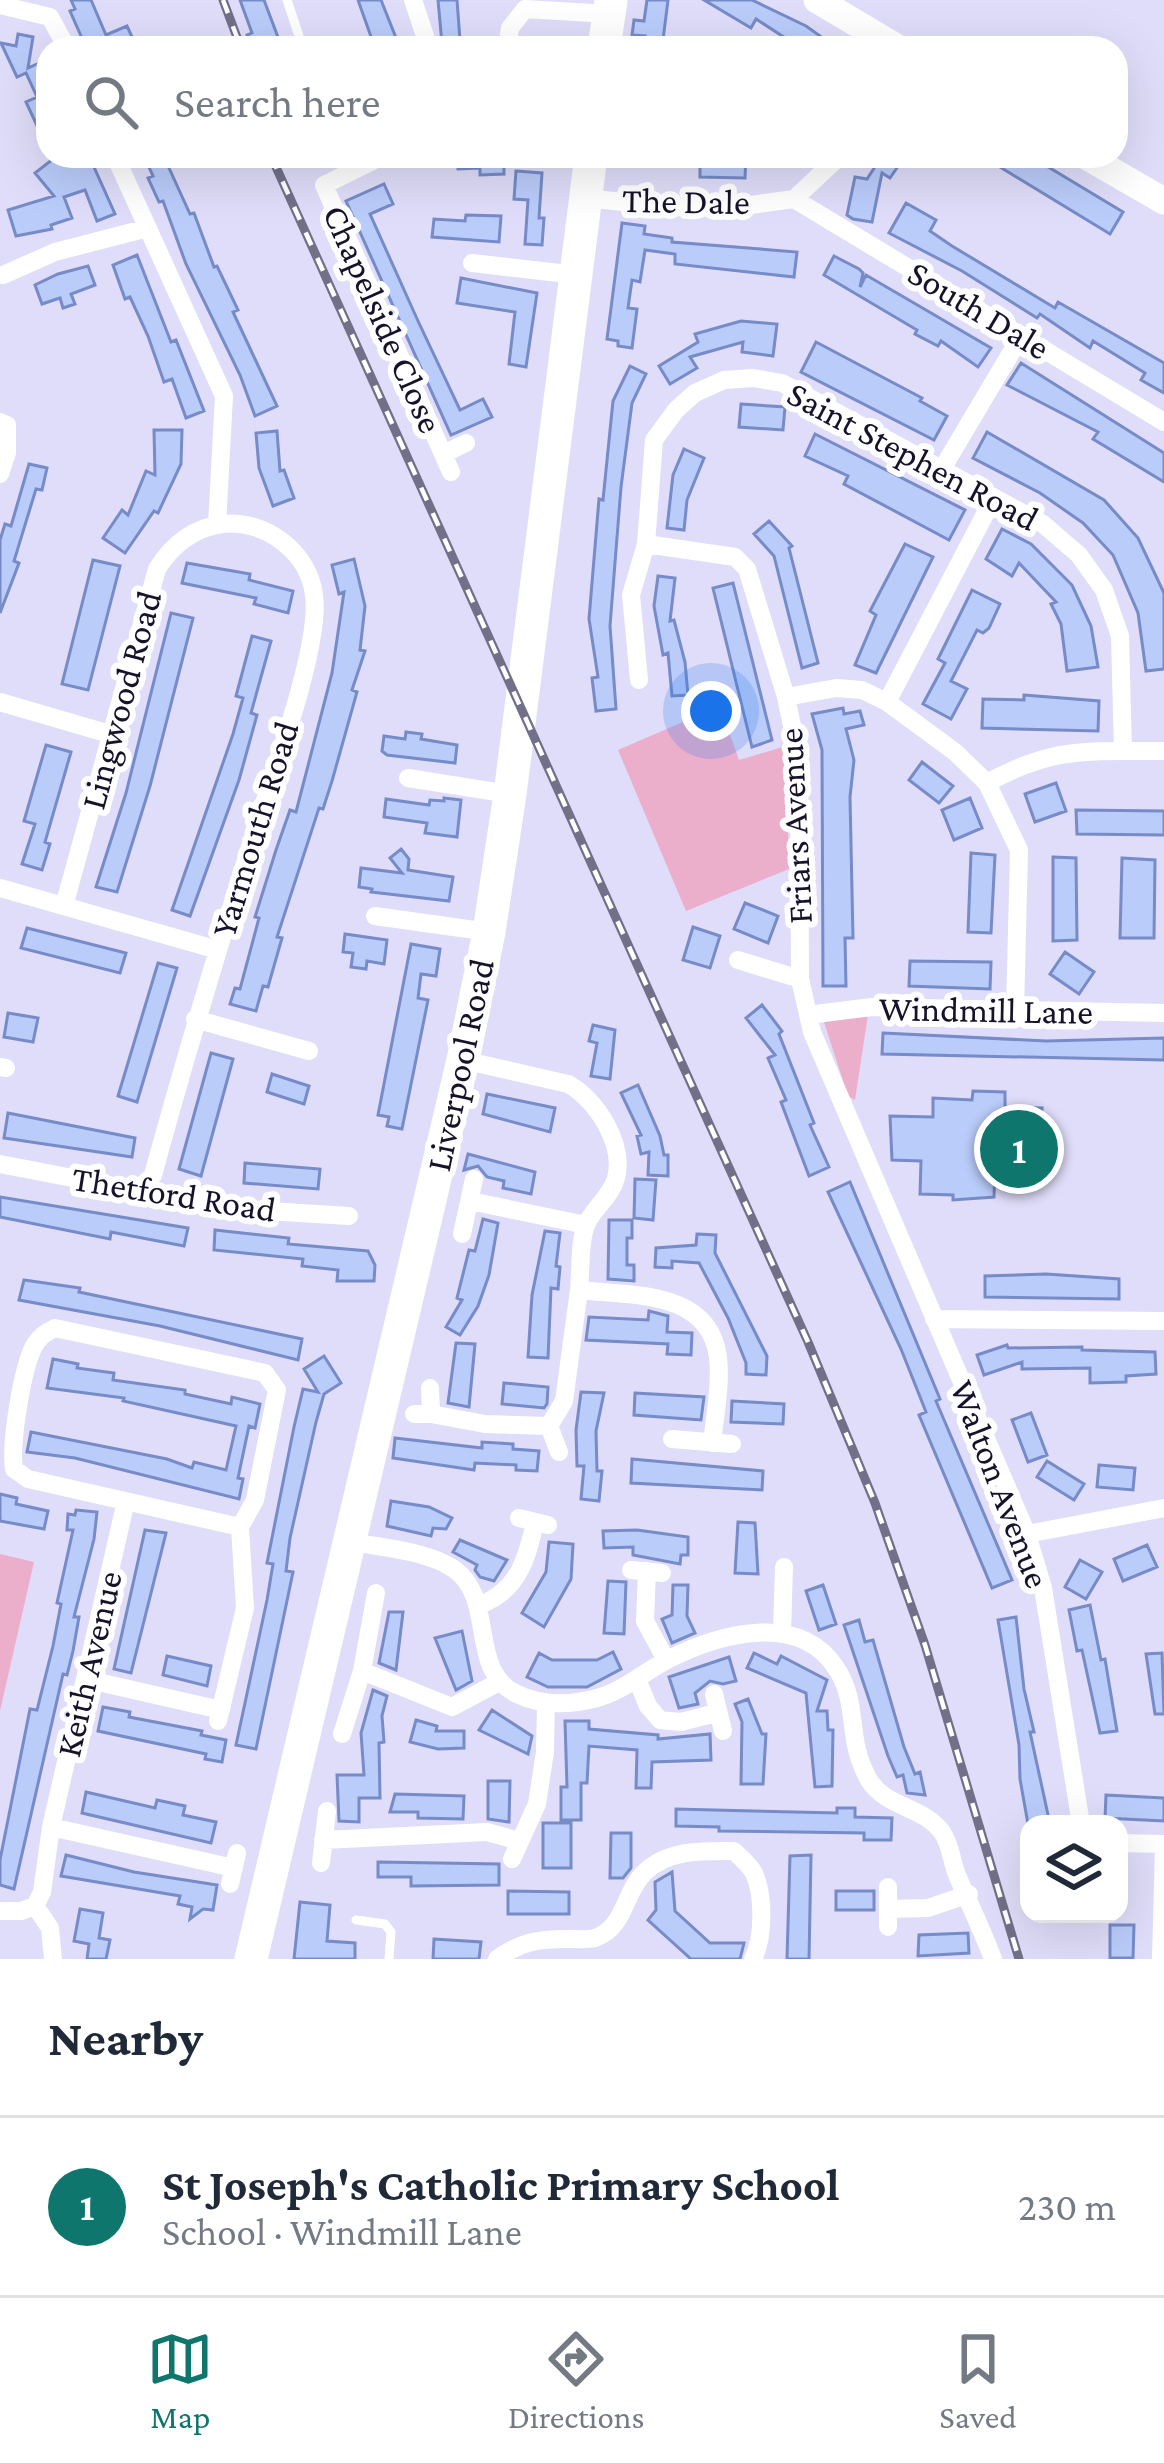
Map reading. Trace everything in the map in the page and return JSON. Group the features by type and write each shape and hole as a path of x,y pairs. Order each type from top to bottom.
{"highway":[{"name":"Liverpool Road","path":"250,1959 463,1060 489,932 590,168"}],"street":[{"path":"413,0 425,36"},
{"path":"817,0 878,36"},
{"path":"509,36 524,4 610,7"},
{"path":"0,5 44,14 62,36"},
{"path":"121,168 224,396 218,525"},
{"name":"Chapelside Close","path":"348,168 321,177 451,472"},
{"name":"The Dale","path":"586,198 709,208 794,200 827,168"},
{"path":"1107,168 1164,201"},
{"name":"South Dale","path":"794,200 1164,422"},
{"path":"2,278 56,252 148,228"},
{"path":"472,263 576,275"},
{"path":"942,469 1021,336"},
{"name":"Saint Stephen Road","path":"639,680 631,595 646,544 654,440 695,393 724,380 782,382 1062,538 1079,555 1104,590 1120,635 1123,752"},
{"path":"0,422 7,425 7,439 0,474"},
{"name":"Chapelside Close","path":"442,454 466,443"},
{"path":"887,702 993,499"},
{"name":"Lingwood Road","path":"64,906 158,569 177,544 218,525"},
{"name":"Yarmouth Road","path":"144,1185 152,1175 195,1019 293,710 315,606 305,567 288,547 249,525 218,525"},
{"name":"Friars Avenue","path":"646,544 735,557 747,569 786,697 799,759 800,979 808,1015 894,1226"},
{"path":"786,697 836,688 862,691 887,702 956,752 987,782 1019,850 1015,1011"},
{"path":"0,701 113,734"},
{"path":"987,782 1063,752 1164,751"},
{"path":"408,778 510,794"},
{"path":"0,888 218,950"},
{"path":"375,916 489,932"},
{"name":"Friars Avenue","path":"738,960 800,979"},
{"name":"Windmill Lane","path":"808,1015 872,1006 1164,1013"},
{"path":"195,1019 309,1051"},
{"path":"463,1060 568,1084 583,1092 596,1108 616,1154 617,1176 586,1225 564,1401 549,1426"},
{"name":"Thetford Road","path":"0,1164 124,1188 144,1185 160,1195 236,1209 348,1216"},
{"path":"462,1234 475,1179"},
{"path":"470,1201 586,1225"},
{"name":"Walton Avenue","path":"894,1226 1027,1534 1042,1588 1080,1815"},
{"path":"579,1290 661,1299 692,1311 713,1339 722,1444 672,1439"},
{"path":"934,1319 1164,1321"},
{"path":"85,1679 219,1715 244,1608 240,1527 255,1500 277,1390 265,1373 55,1328 42,1334 31,1350 11,1450 14,1469 28,1479 240,1527"},
{"path":"430,1388 423,1414 485,1424 549,1426"},
{"path":"549,1426 559,1452"},
{"name":"Keith Avenue","path":"35,1906 42,1892 51,1827 126,1501"},
{"path":"1027,1534 1164,1508"},
{"path":"480,1605 505,1594 516,1579 525,1564 534,1522"},
{"path":"348,1541 442,1563 465,1580 480,1605 484,1646 499,1682 516,1694 546,1702 566,1705 602,1697 666,1660 723,1638 782,1633 815,1646 836,1666 851,1709 855,1756 864,1772 875,1790 940,1829 993,1959"},
{"path":"782,1633 784,1567"},
{"path":"647,1571 645,1621 666,1660"},
{"path":"342,1734 362,1671 376,1593"},
{"path":"362,1671 452,1707 499,1682"},
{"path":"637,1679 648,1706 660,1720 681,1722 718,1713"},
{"path":"323,1840 487,1832 516,1850 537,1804 546,1702"},
{"path":"321,1863 327,1811"},
{"path":"51,1827 234,1868"},
{"path":"1128,1843 1164,1844 1161,1959"},
{"path":"496,1959 536,1939 592,1939 605,1932 616,1923 642,1873 668,1857 692,1851 734,1851 754,1871 760,1907 759,1947 753,1959"},
{"path":"888,1887 888,1918 969,1894"},
{"path":"0,1911 35,1906 50,1928 53,1959"}],"lane":[{"path":"287,0 298,36"},
{"path":"356,1920 385,1924 391,1932 389,1959"}],"shaded area":[{"path":"720,706 739,760 786,746 789,869 686,911 618,750"},
{"path":"868,1015 855,1100 848,1096 822,1016"},
{"path":"0,1554 34,1562 0,1711"}],"building":[{"path":"71,0 91,0 106,35 127,26 132,36 81,36 70,11 75,9"},
{"path":"240,0 264,0 278,36 247,36 252,33"},
{"path":"358,0 381,0 395,36 371,36"},
{"path":"438,0 457,0 460,36 441,36"},
{"path":"647,0 668,0 664,36 632,35 634,20 644,21"},
{"path":"704,0 752,0 820,36 782,36 756,19 751,28"},
{"path":"18,34 33,37 28,68 36,64 36,95 26,73 17,77 1,43 16,46"},
{"path":"36,97 36,124 26,102"},
{"path":"41,168 94,168 115,214 97,221 85,190 64,197 72,218 51,225 52,229 16,236 8,210 54,196 35,173"},
{"path":"149,168 169,168 190,214 194,213 277,406 255,416 186,264 163,201 159,202 148,178 153,176"},
{"path":"480,168 504,168 504,174 480,175"},
{"path":"700,168 745,168 745,178 700,177"},
{"path":"874,168 897,168 890,178 882,173 872,222 847,215 855,177 867,179"},
{"path":"1002,168 1050,168 1123,212 1110,234"},
{"path":"516,171 542,173 542,245 525,244 528,200 514,199"},
{"path":"384,184 393,204 370,214 418,321 460,410 483,399 492,417 451,435 346,201"},
{"path":"906,203 936,220 930,231 952,246 1055,308 1058,302 1164,363 1164,393 1141,380 1145,373 1093,341 1090,348 1040,314 1037,318 889,233"},
{"path":"466,215 501,216 499,242 432,237 434,219 465,221"},
{"path":"622,223 645,226 644,234 672,238 672,242 797,252 794,277 675,264 675,254 645,250 640,282 632,280 628,308 637,309 632,348 618,346 618,341 607,339"},
{"path":"137,255 204,411 186,418 172,379 164,382 148,336 130,297 125,299 113,265"},
{"path":"834,256 863,273 860,287 866,275 991,348 978,367 941,341 938,346 915,334 917,330 824,275"},
{"path":"88,266 95,285 71,294 75,304 63,308 60,298 42,304 35,285"},
{"path":"461,278 537,293 526,367 509,364 515,312 457,303"},
{"path":"741,321 777,324 773,356 742,352 743,342 690,357 697,368 670,384 659,366 698,342 695,334"},
{"path":"816,342 947,416 934,440 801,372"},
{"path":"1021,363 1164,453 1164,482 1093,439 1098,432 1007,385"},
{"path":"630,366 646,374 632,403 621,487 610,626 616,709 596,711 592,678 598,677 589,619 599,499 603,500 613,401"},
{"path":"741,404 785,407 783,430 739,427"},
{"path":"154,430 182,430 181,464 158,513 154,511 125,553 103,538 122,510 128,515 146,471 155,475"},
{"path":"277,431 280,471 284,470 294,498 273,506 259,468 256,433"},
{"path":"987,432 1104,500 1138,538 1164,593 1164,669 1146,671 1138,613 1113,555 1083,523 1040,493 973,458"},
{"path":"815,434 965,510 949,540 844,484 848,476 805,456"},
{"path":"684,449 704,458 687,500 684,530 667,528 673,475"},
{"path":"29,464 47,468 42,490 36,489 14,561 19,563 0,613 0,540 5,524 11,526"},
{"path":"769,521 792,546 818,663 802,668 774,556 754,534"},
{"path":"1002,529 1031,544 1072,585 1091,626 1098,667 1067,671 1061,624 1051,604 1056,602 1019,563 1012,576 986,559"},
{"path":"905,544 933,557 876,673 855,665 876,615 870,611"},
{"path":"354,559 365,606 360,650 365,651 352,690 357,692 323,809 319,808 277,937 282,938 268,987 263,986 256,1011 230,1004 235,988 240,989 276,850 290,810 296,812 332,673 344,592 339,594 332,565"},
{"path":"93,560 120,566 88,690 62,684"},
{"path":"187,563 250,574 249,580 293,591 288,613 254,604 256,598 182,583"},
{"path":"658,576 675,578 670,621 674,620 685,662 688,695 672,696 668,653 663,655 654,606"},
{"path":"733,583 772,740 752,747 713,588"},
{"path":"972,590 1000,604 989,628 983,633 977,630 951,681 967,689 951,719 923,704 945,663 938,659"},
{"path":"171,613 193,618 117,892 96,887 126,793"},
{"path":"252,636 271,641 251,713 257,715 190,916 172,910 233,734 243,698 236,696"},
{"path":"1024,695 1099,701 1098,731 982,728 983,699 1024,700"},
{"path":"843,708 844,714 860,711 864,725 846,729 854,760 850,797 853,938 845,938 846,986 823,986 822,750 812,714"},
{"path":"406,732 457,745 455,763 382,751 384,736 405,739"},
{"path":"46,745 71,752 45,842 50,844 42,870 22,864 35,824 24,821"},
{"path":"922,762 953,786 939,803 909,780"},
{"path":"1056,783 1066,811 1035,822 1025,794"},
{"path":"970,798 982,828 954,840 942,810"},
{"path":"386,799 429,805 430,800 461,800 457,837 425,833 427,823 384,817"},
{"path":"1076,810 1164,811 1164,835 1077,834"},
{"path":"401,849 409,859 408,870 453,877 449,901 359,887 361,868 402,873 390,858"},
{"path":"971,853 995,855 991,933 968,932"},
{"path":"1053,857 1076,858 1077,940 1053,941"},
{"path":"1122,858 1155,860 1154,938 1120,938"},
{"path":"745,903 778,916 768,943 734,929"},
{"path":"693,927 720,936 710,968 683,960"},
{"path":"27,928 126,953 120,973 21,948"},
{"path":"345,934 387,940 384,964 367,961 366,969 351,967 353,953 343,952"},
{"path":"411,944 440,949 436,976 421,974 418,998 428,1000 402,1129 387,1126 389,1117 378,1115"},
{"path":"1065,952 1094,972 1079,994 1050,974"},
{"path":"910,961 991,962 990,989 909,986"},
{"path":"158,963 177,968 137,1102 118,1096"},
{"path":"762,1005 782,1031 779,1034 814,1123 810,1125 829,1167 809,1176 768,1058 775,1055 746,1018"},
{"path":"8,1013 38,1018 33,1042 4,1037"},
{"path":"593,1025 615,1030 610,1079 591,1076 597,1043 589,1041"},
{"path":"883,1033 1046,1041 1164,1038 1164,1060 882,1054"},
{"path":"211,1053 233,1059 201,1176 179,1169"},
{"path":"272,1074 309,1086 304,1104 267,1092"},
{"path":"638,1085 664,1155 668,1155 668,1176 648,1175 649,1152 641,1154 637,1136 641,1135 621,1093"},
{"path":"973,1091 1005,1092 1005,1107 1042,1108 1041,1132 996,1134 994,1197 953,1200 953,1195 920,1194 921,1161 892,1160 890,1116 933,1117 933,1098 972,1100"},
{"path":"487,1094 555,1108 550,1132 483,1114"},
{"path":"8,1113 135,1138 132,1157 4,1138"},
{"path":"468,1154 535,1172 531,1194 503,1188 504,1181 487,1177 478,1166 464,1170"},
{"path":"245,1163 320,1169 318,1189 244,1183"},
{"path":"635,1179 656,1180 653,1220 634,1218"},
{"path":"850,1182 1012,1580 992,1588 919,1415 926,1412 901,1349 828,1192"},
{"path":"0,1197 188,1228 184,1246 111,1232 110,1239 0,1217"},
{"path":"483,1219 498,1223 489,1275 460,1335 446,1327 462,1300 457,1298 469,1250 475,1251"},
{"path":"609,1220 632,1220 627,1265 634,1265 634,1281 608,1279"},
{"path":"215,1230 289,1238 288,1244 368,1251 375,1265 374,1281 337,1281 338,1270 302,1266 303,1259 214,1250"},
{"path":"545,1231 560,1233 558,1289 551,1288 548,1358 528,1357 532,1295"},
{"path":"697,1234 716,1235 715,1253 767,1356 766,1375 746,1374 728,1318 699,1263 672,1261 672,1268 655,1267 656,1248 696,1245"},
{"path":"985,1276 1119,1279 1119,1299 985,1297"},
{"path":"24,1280 80,1288 79,1292 302,1339 298,1360 160,1326 19,1300"},
{"path":"649,1311 668,1316 667,1332 692,1333 691,1355 667,1354 668,1344 586,1340 589,1317 648,1320"},
{"path":"456,1343 475,1344 469,1407 448,1403"},
{"path":"1007,1345 1155,1352 1156,1374 1126,1376 1126,1382 1090,1383 1090,1368 1022,1369 1022,1362 984,1375 977,1355"},
{"path":"324,1356 341,1383 324,1394 316,1422 290,1538 286,1571 293,1572 256,1749 236,1745 267,1600 273,1564 267,1563 303,1389 318,1392 304,1369"},
{"path":"53,1359 114,1373 113,1380 185,1390 185,1394 231,1404 232,1397 260,1404 255,1428 249,1426 238,1478 243,1479 239,1499 75,1458 27,1452 31,1432 192,1468 194,1462 226,1470 236,1426 124,1398 47,1388"},
{"path":"504,1383 548,1387 547,1404 544,1408 502,1404"},
{"path":"581,1392 604,1393 596,1431 597,1471 602,1471 599,1501 581,1499 584,1466 577,1466 576,1430"},
{"path":"635,1393 704,1397 701,1420 634,1415"},
{"path":"732,1401 784,1404 783,1424 731,1422"},
{"path":"1031,1413 1047,1455 1028,1462 1012,1420"},
{"path":"395,1438 482,1448 482,1442 513,1444 513,1449 539,1451 537,1471 475,1463 474,1470 393,1458"},
{"path":"632,1459 763,1471 762,1490 631,1483"},
{"path":"1047,1461 1084,1484 1074,1500 1037,1477"},
{"path":"1099,1465 1135,1468 1133,1490 1097,1487"},
{"path":"0,1494 17,1498 16,1504 48,1511 44,1529 0,1521"},
{"path":"391,1501 429,1507 452,1518 446,1529 433,1528 431,1536 387,1526"},
{"path":"76,1510 97,1512 94,1539 74,1617 79,1617 73,1651 67,1675 63,1674 14,1889 0,1885 0,1860 30,1709 37,1710 53,1646 73,1530 67,1530 68,1514 75,1515"},
{"path":"738,1522 755,1523 758,1574 735,1573"},
{"path":"145,1530 166,1533 131,1673 114,1669"},
{"path":"603,1531 688,1537 688,1555 681,1555 680,1564 633,1555 633,1547 604,1548"},
{"path":"460,1540 507,1560 494,1581 480,1577 477,1565 453,1552"},
{"path":"549,1542 573,1544 571,1579 544,1627 522,1613 546,1572"},
{"path":"1147,1545 1157,1567 1123,1581 1114,1559"},
{"path":"1080,1560 1102,1572 1086,1599 1065,1587"},
{"path":"608,1581 626,1582 624,1634 604,1633"},
{"path":"673,1585 688,1585 687,1616 695,1633 672,1643 662,1619 672,1615"},
{"path":"823,1585 836,1624 819,1630 806,1591"},
{"path":"1090,1605 1117,1731 1100,1733 1082,1650 1077,1651 1069,1610"},
{"path":"389,1612 403,1612 396,1670 379,1663"},
{"path":"1016,1617 1034,1732 1030,1732 1048,1815 1026,1815 998,1620"},
{"path":"859,1620 865,1642 873,1640 904,1747 915,1774 920,1772 925,1795 907,1793 903,1775 897,1777 888,1756 844,1625"},
{"path":"462,1631 472,1681 456,1690 435,1638"},
{"path":"613,1652 621,1669 587,1687 548,1687 527,1677 539,1653 552,1660 597,1660"},
{"path":"754,1653 777,1664 781,1656 827,1680 817,1711 827,1711 828,1730 833,1730 832,1786 815,1787 806,1693 747,1668"},
{"path":"1162,1653 1164,1714 1155,1714 1146,1654"},
{"path":"167,1656 211,1666 207,1686 163,1675"},
{"path":"729,1657 736,1681 710,1681 695,1693 698,1704 679,1708 669,1677"},
{"path":"373,1690 387,1696 382,1716 384,1742 379,1743 380,1798 359,1798 359,1822 339,1821 337,1775 364,1775 361,1733"},
{"path":"748,1699 766,1734 763,1784 741,1784 742,1722 735,1704"},
{"path":"103,1707 226,1740 222,1762 205,1759 206,1754 98,1731"},
{"path":"492,1710 532,1736 528,1754 479,1730"},
{"path":"416,1720 437,1726 436,1731 464,1731 464,1748 438,1749 410,1742"},
{"path":"565,1721 589,1721 589,1729 658,1735 658,1739 710,1734 711,1760 652,1762 651,1788 636,1788 637,1750 589,1746 587,1783 581,1783 581,1820 561,1820 561,1787 567,1787"},
{"path":"488,1781 510,1781 509,1822 488,1819"},
{"path":"86,1792 155,1808 157,1800 185,1806 183,1815 216,1822 211,1843 82,1813"},
{"path":"395,1794 464,1796 463,1819 390,1812"},
{"path":"1106,1795 1164,1798 1164,1821 1105,1815"},
{"path":"837,1808 855,1808 855,1817 892,1818 891,1840 864,1840 864,1833 676,1826 676,1809 837,1813"},
{"path":"543,1823 571,1823 571,1868 543,1868"},
{"path":"611,1833 631,1833 631,1868 623,1878 610,1878"},
{"path":"66,1855 217,1885 213,1910 203,1909 190,1919 192,1907 178,1904 180,1896 61,1876"},
{"path":"811,1855 809,1959 787,1959 790,1856"},
{"path":"378,1862 499,1864 499,1885 411,1886 411,1877 378,1877"},
{"path":"672,1872 675,1911 710,1943 744,1943 740,1959 691,1959 648,1920 656,1910 655,1882"},
{"path":"508,1891 569,1892 569,1914 508,1914"},
{"path":"836,1891 874,1891 874,1910 836,1910"},
{"path":"300,1902 330,1905 327,1941 355,1943 355,1959 294,1959"},
{"path":"80,1909 103,1913 99,1938 110,1940 106,1959 87,1959 89,1944 74,1941"},
{"path":"1110,1925 1134,1925 1133,1958 1110,1958"},
{"path":"968,1933 969,1953 918,1956 919,1935"},
{"path":"434,1939 481,1942 479,1959 433,1959"}],"railway":[{"path":"223,0 236,36"},
{"path":"276,168 808,1342 875,1503 925,1645 1019,1959"}],"place":[{"name":"St Joseph's Catholic Primary School","path":"1019,1149"}]}
